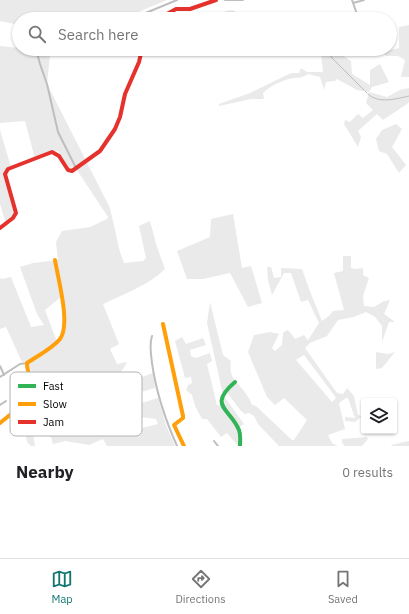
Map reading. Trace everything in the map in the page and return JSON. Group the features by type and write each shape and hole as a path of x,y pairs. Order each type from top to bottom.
{"street":[{"path":"148,12 177,0"},
{"path":"171,12 176,9 190,9 216,0"},
{"path":"225,0 243,0"},
{"path":"356,12 352,1 364,0"},
{"path":"38,56 47,84 58,132 76,168"},
{"path":"0,228 13,218 16,211 5,174 8,169 51,152 59,156 68,170 72,171 100,151 115,130 120,117 125,94 138,67 140,56"},
{"path":"0,377 20,364 27,363 54,345 64,331 65,314 55,260"},
{"path":"163,324 183,416 183,418 174,424 184,446"},
{"path":"152,336 150,346 155,380 166,421 176,446"},
{"path":"27,363 27,372"},
{"path":"0,366 4,375"},
{"path":"235,382 223,395 222,403 224,410 239,430 241,438 240,446"},
{"path":"0,406 6,401"},
{"path":"0,423 10,415"},
{"path":"214,441 218,446"}],"shaded area":[{"path":"0,0 167,0 138,12 12,12 12,24 0,21"},
{"path":"232,10 237,12 225,12"},
{"path":"409,25 409,77 401,77 405,60 397,56 397,48 399,48 399,27"},
{"path":"0,46 12,47 12,56 50,56 47,84 110,208 124,263 143,261 146,258 139,226 150,221 165,269 152,280 103,304 119,344 110,349 117,364 127,362 121,372 32,372 27,363 25,361 22,362 6,327 0,329 0,277 1,279 11,277 31,327 44,325 37,314 20,267 33,263 58,260 56,242 62,231 90,227 107,219 108,217 75,167 68,168 58,151 51,152 35,159 25,121 0,123","holes":["61,297 65,321 63,331 57,342 45,310"]},
{"path":"321,56 344,56 351,61 352,74 370,85 370,70 380,64 389,82 372,87 369,92 357,90 337,79 335,81 326,82 324,90 320,77 308,74 306,76 292,78 275,84 263,93 264,99 251,99 219,106 219,104 250,93 291,73 299,73 301,68 307,72 323,72"},
{"path":"409,88 409,102 383,120 377,114 358,131 361,137 358,147 344,124 345,120 350,122 358,114 363,118 373,110 366,103 369,92 387,97 400,90"},
{"path":"396,124 402,129 392,147 406,165 399,173 387,154 379,151 376,139 382,130"},
{"path":"0,130 11,167 5,175 16,213 6,224 0,204"},
{"path":"233,214 242,268 251,266 262,303 248,307 230,273 203,279 187,279 177,251 210,237 211,219"},
{"path":"343,256 351,256 351,268 363,268 363,275 369,278 363,296 364,306 374,307 384,301 390,300 384,314 395,322 389,322 382,342 382,326 375,317 366,312 354,317 338,320 327,336 310,343 305,348 337,393 343,394 347,388 354,396 358,415 361,417 355,422 345,421 345,417 355,418 348,398 346,398 339,403 345,429 328,435 332,443 338,446 279,446 258,424 254,416 249,413 245,414 226,391 223,395 207,323 210,302 223,355 231,361 231,373 233,378 245,392 252,405 256,406 292,440 294,440 307,420 284,398 275,405 267,397 248,352 254,335 270,332 279,334 272,348 275,351 282,345 283,333 287,330 295,339 304,335 308,340 319,323 308,300 301,302 291,273 284,273 272,295 268,280 267,267 271,267 274,278 281,277 281,268 302,269 322,321 333,311 344,310 334,273 343,271","holes":["304,355 336,398 332,402 296,360"]},
{"path":"182,337 186,344 203,338 206,345 190,350 191,356 196,358 210,353 212,361 207,364 217,405 222,406 223,395 244,424 238,428 241,435 239,446 227,433 221,437 207,419 202,419 195,406 192,395 186,390 188,385 192,383 191,377 185,378 175,341"},
{"path":"376,352 388,354 395,352 382,368 376,369"},
{"path":"153,373 155,388 142,392 142,377"},
{"path":"158,398 166,425 175,446 107,446 103,439 89,445 65,441 53,444 51,437 49,437 142,436 142,428 158,424 156,419 142,417 142,403"},
{"path":"26,436 33,436 35,446 31,446 27,442"},
{"path":"367,437 368,439 362,446 345,446 342,443 342,439"},
{"path":"409,441 409,446 391,445"}],"waterway":[{"path":"331,56 364,90"},
{"path":"368,94 382,100 409,96"}],"traffic: fast":[{"path":"235,382 227,390 222,402 223,407 239,430 240,446"}],"traffic: slow":[{"path":"28,372 27,363 53,346 60,339 63,332 63,301 55,260"},
{"path":"163,324 183,416 183,418 174,425 184,446"},
{"path":"0,423 10,415"}],"traffic: jam":[{"path":"171,12 176,9 190,9 216,0"},
{"path":"0,228 13,218 16,213 5,174 8,169 52,152 59,156 68,170 72,171 100,151 115,129 120,117 125,94 140,56"}]}
